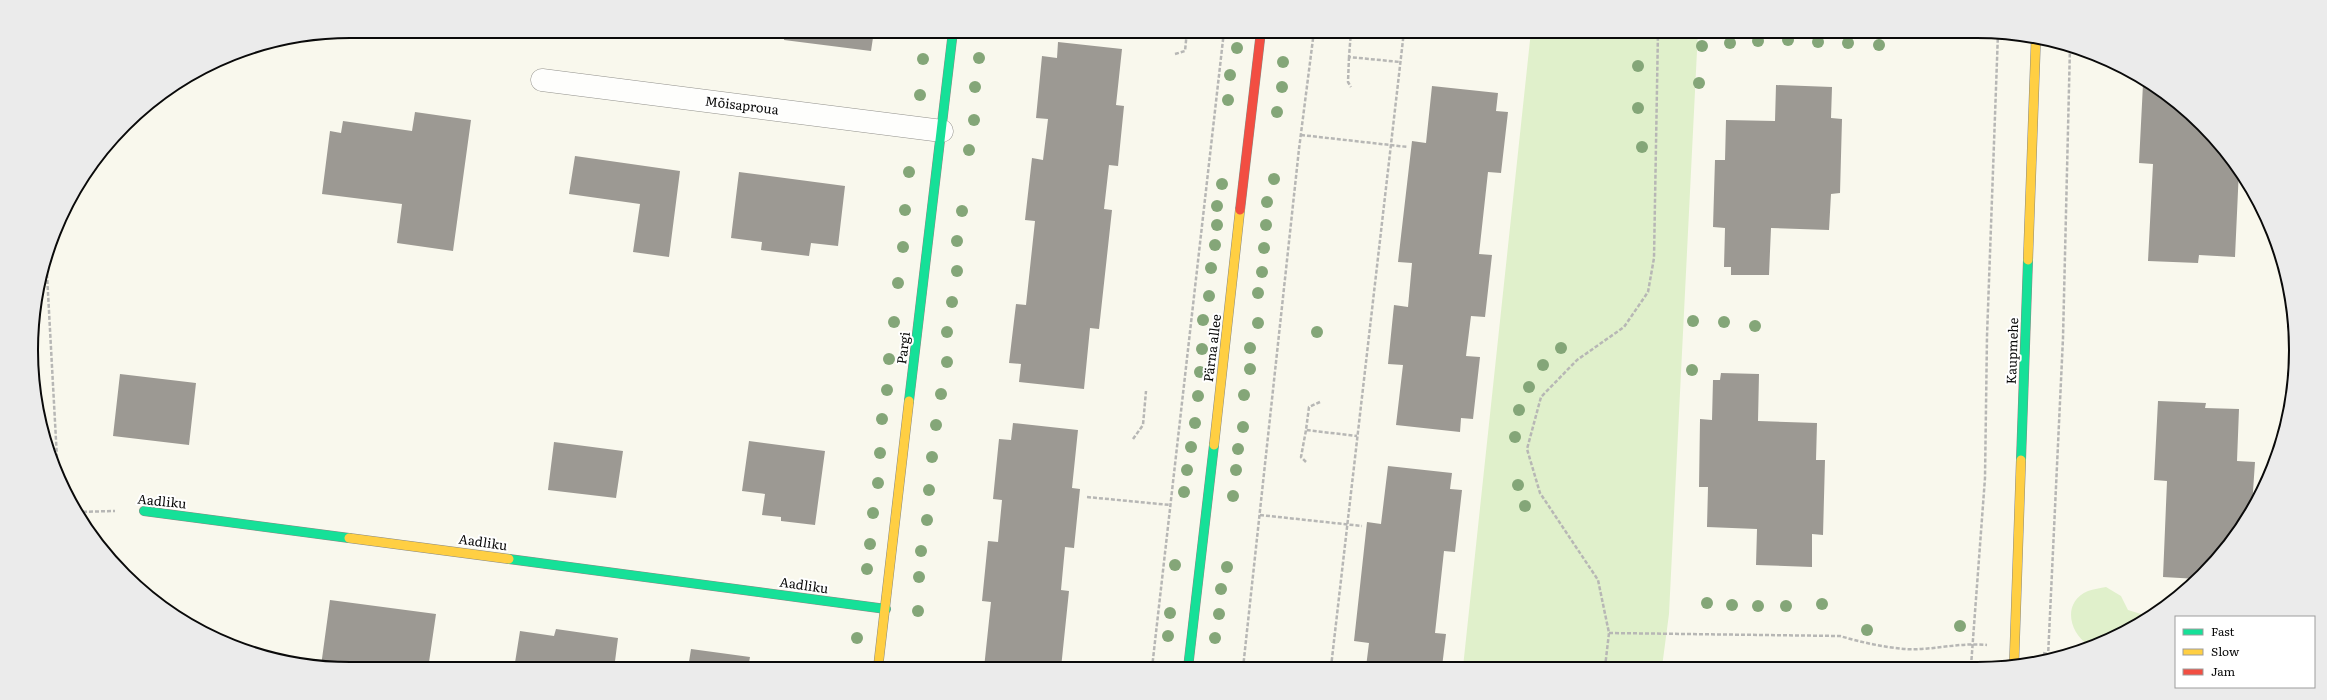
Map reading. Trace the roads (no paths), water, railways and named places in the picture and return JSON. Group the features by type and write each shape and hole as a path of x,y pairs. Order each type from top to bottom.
{"street":[{"name":"Pargi","path":"879,662 952,38"},
{"name":"Pärna allee","path":"1189,662 1260,38"},
{"name":"Kaupmehe","path":"2015,659 2036,44"},
{"name":"Mõisaproua","path":"542,80 942,131"},
{"name":"Aadliku","path":"144,511 886,609"}]}
